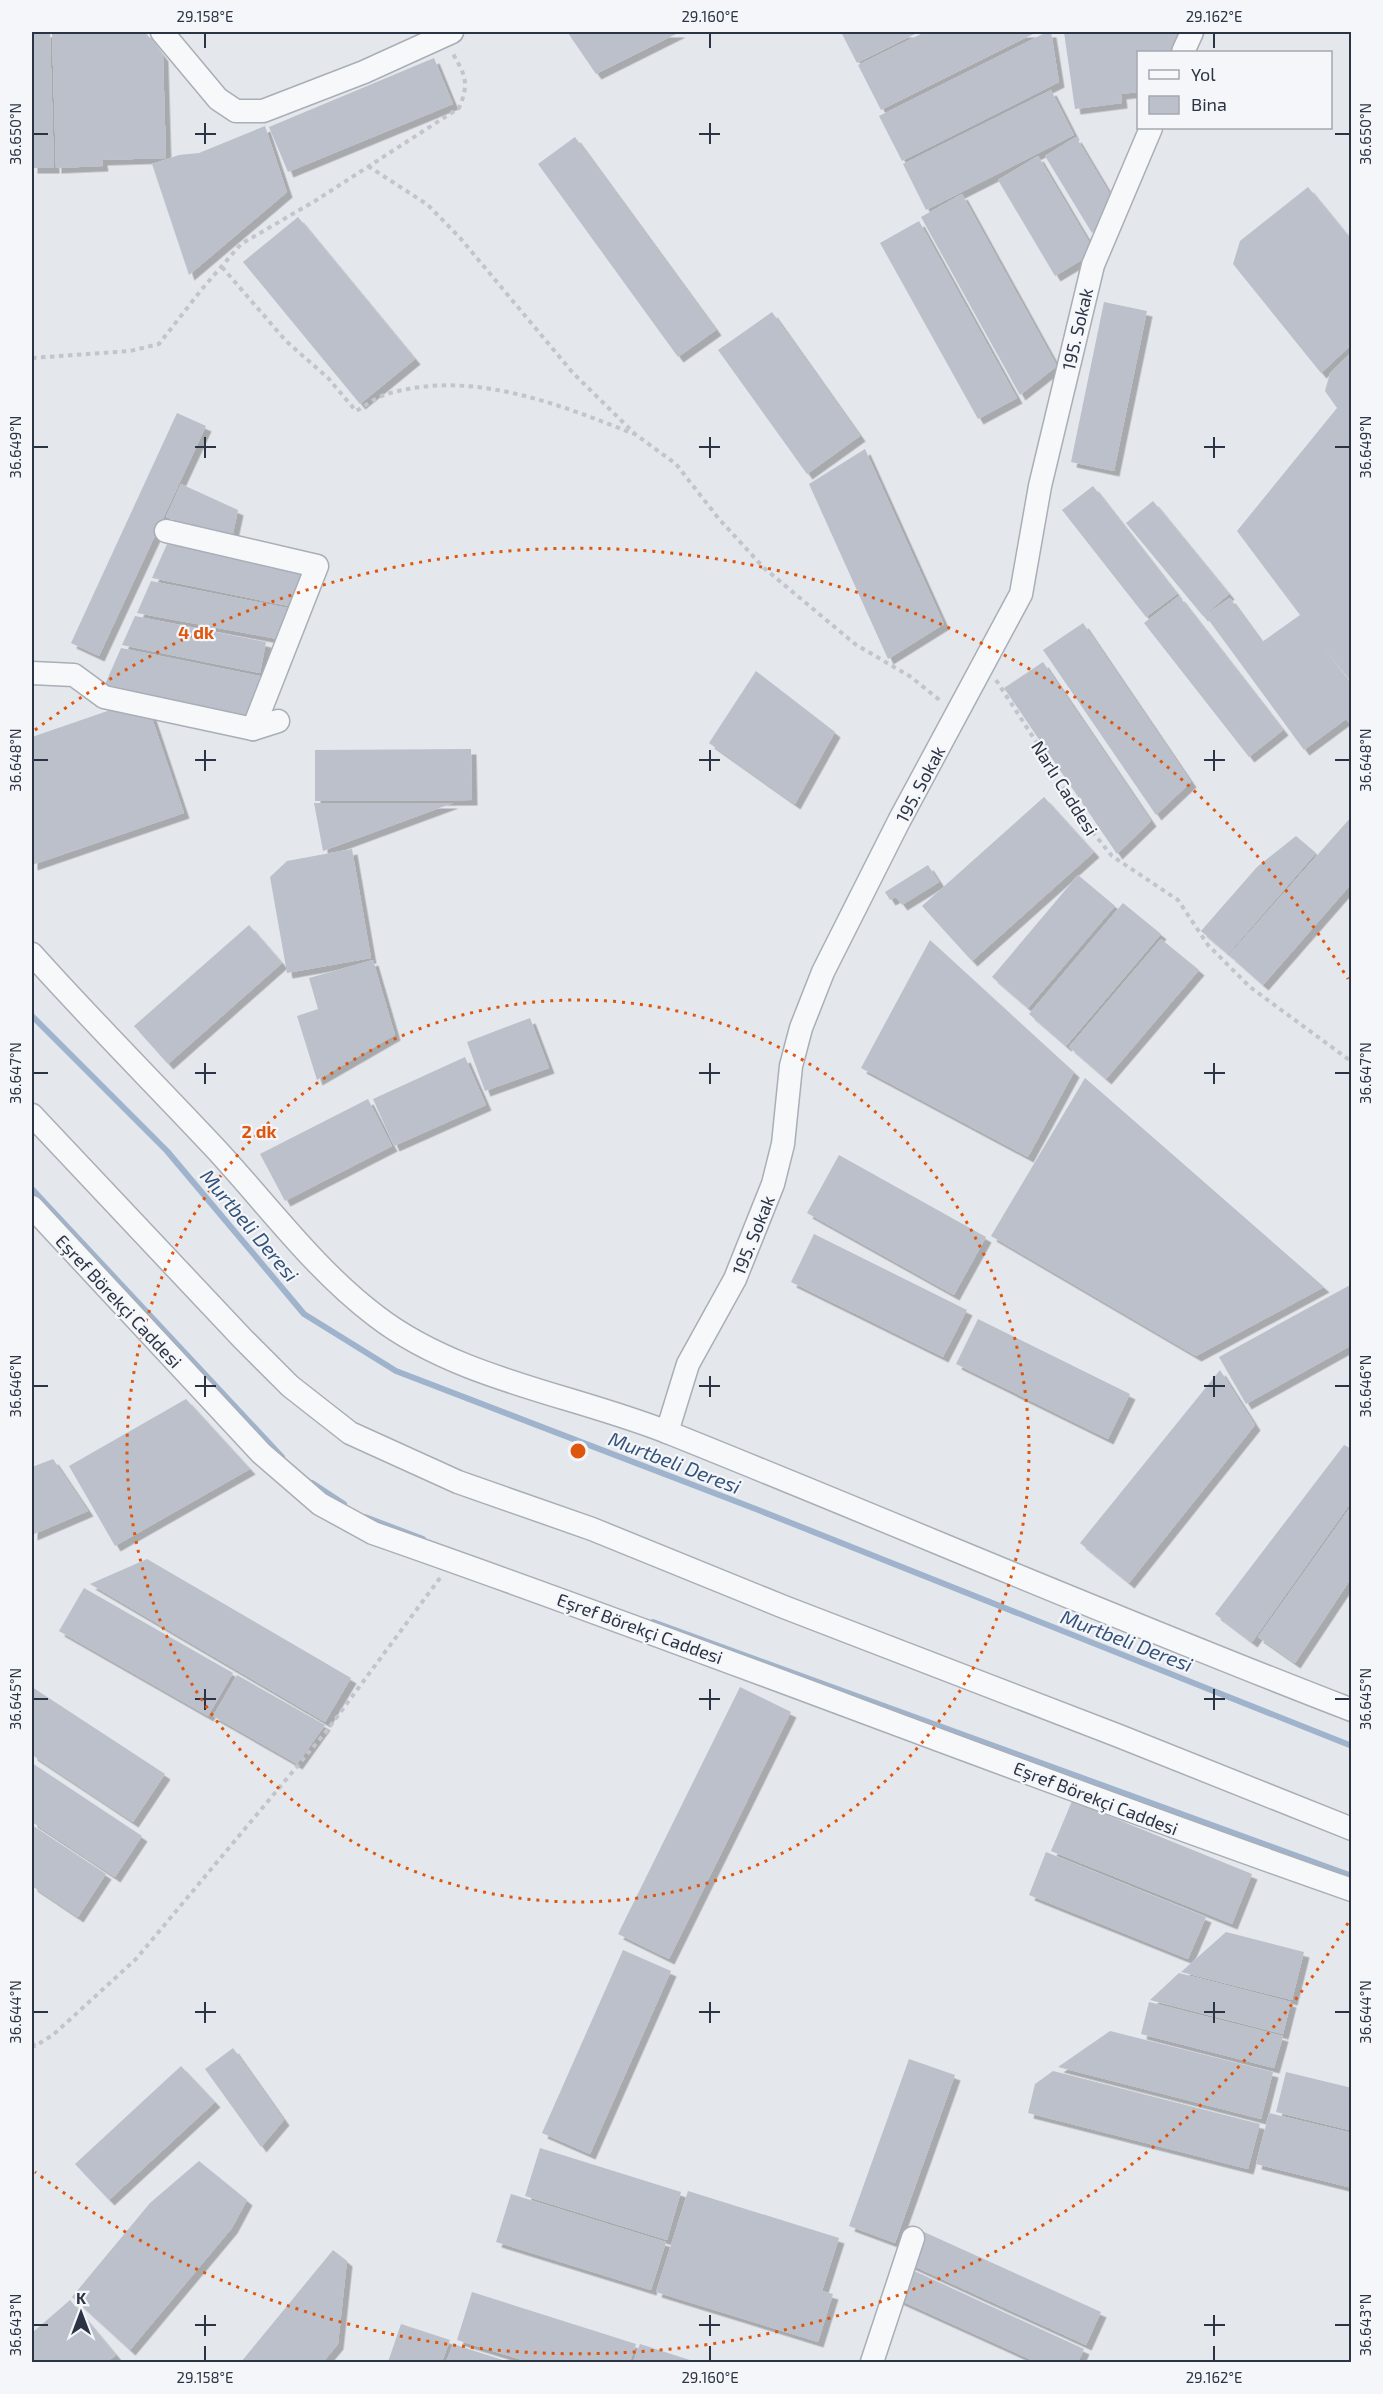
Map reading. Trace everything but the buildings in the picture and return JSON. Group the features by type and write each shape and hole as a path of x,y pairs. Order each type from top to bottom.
{"street":[{"path":"162,32 218,99 236,111 263,111 364,72 448,33"},
{"path":"1183,51 1192,32"},
{"name":"195. Sokak","path":"667,1432 688,1364 735,1280 773,1184 783,1144 791,1066 804,1019 828,962 899,821 1021,594 1040,486 1093,265 1151,129"},
{"path":"166,531 317,566 253,729"},
{"path":"32,673 74,675 104,698 253,729 278,721"},
{"path":"32,954 89,1018 215,1148 334,1280 376,1317 426,1350 511,1381 667,1432 1197,1651 1352,1710"},
{"path":"32,1115 290,1386 350,1433 458,1482 592,1529 784,1607 1119,1736 1352,1830"},
{"name":"Eşref Börekçi Caddesi","path":"36,1220 261,1453 320,1504 373,1533 768,1675 1222,1845 1352,1890"},
{"path":"872,2362 913,2238"}],"path":[{"path":"32,358 130,351 159,344 242,244 315,201 459,108 466,92 466,77 448,33"},
{"path":"368,166 428,205 461,239 573,374 635,434 676,464 719,519 764,568 855,644 911,677 956,714"},
{"path":"222,267 286,341 328,378 357,411 382,396 431,385 504,390 588,415 635,434"},
{"name":"Narlı Caddesi","path":"984,662 1048,760 1078,814 1112,856 1178,900 1208,945 1250,987 1352,1062"},
{"path":"32,2043 35,2046 53,2035 136,1959 325,1733 453,1561"}],"waterway":[{"name":"Murtbeli Deresi","path":"32,1016 167,1151 304,1314 396,1371 761,1511 1352,1746"},
{"path":"32,1189 282,1457"},
{"path":"312,1483 344,1504"},
{"path":"365,1517 423,1539"},
{"path":"653,1622 1352,1876"}]}
